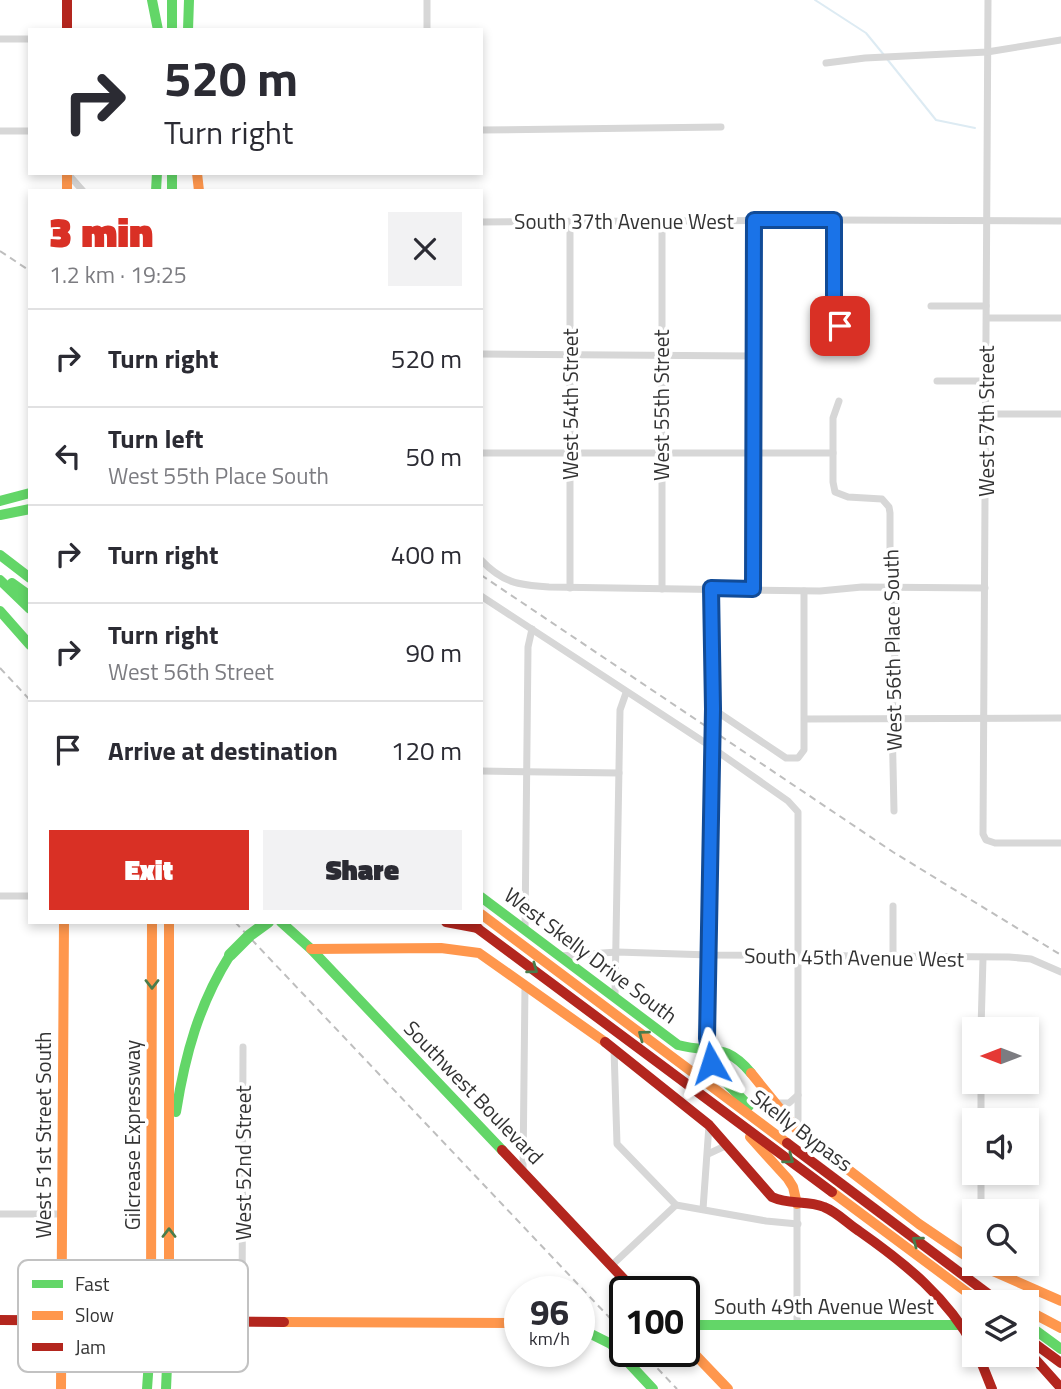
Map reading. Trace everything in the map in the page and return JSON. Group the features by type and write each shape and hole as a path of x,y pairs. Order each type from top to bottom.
{"main road":[{"path":"67,0 67,28"},
{"path":"152,0 158,28"},
{"path":"158,0 158,28"},
{"path":"172,0 172,28"},
{"path":"188,28 190,0"},
{"path":"0,501 28,494"},
{"path":"0,515 28,509"},
{"path":"0,555 28,576"},
{"path":"0,574 28,595"},
{"path":"0,580 28,608"},
{"path":"0,611 28,643"},
{"name":"West Skelly Drive South","path":"483,899 678,1045 729,1052 738,1058 798,1131 919,1224 962,1253"},
{"name":"Skelly Bypass","path":"483,915 983,1290"},
{"name":"West 51st Street South","path":"62,1260 64,924"},
{"name":"Gilcrease Expressway","path":"150,1260 152,924"},
{"name":"Gilcrease Expressway","path":"169,924 169,1260"},
{"path":"169,1157 183,1065 193,1027 215,977 230,956 265,924"},
{"name":"Southwest Boulevard","path":"283,924 311,949 621,1276"},
{"name":"Skelly Bypass","path":"474,925 964,1290"},
{"path":"311,949 441,948 479,953 614,1049 709,1125 772,1197 783,1202 812,1203 827,1208 924,1281 962,1324"},
{"path":"709,1048 714,1070 776,1134"},
{"path":"734,1119 788,1179 797,1204"},
{"name":"West Skelly Drive South","path":"1004,1276 1061,1301"},
{"path":"972,1282 988,1290"},
{"path":"1039,1316 1061,1328"},
{"path":"0,1320 18,1320"},
{"path":"248,1321 504,1323"},
{"name":"South 49th Avenue West","path":"700,1325 962,1325"},
{"path":"1039,1333 1061,1349"},
{"path":"595,1336 611,1344 653,1389"},
{"path":"1039,1347 1061,1363"},
{"path":"700,1360 728,1389"},
{"path":"1039,1363 1061,1388"},
{"path":"983,1367 992,1389"}],"street":[{"path":"427,0 427,28"},
{"name":"West 57th Street","path":"988,0 983,834 986,840 995,843 1061,843"},
{"path":"0,39 28,39"},
{"path":"826,63 865,58 987,52 1061,40"},
{"path":"483,130 721,127"},
{"path":"0,131 28,131"},
{"path":"69,175 81,189"},
{"path":"753,589 754,220"},
{"path":"834,220 834,309 840,326"},
{"name":"West 54th Street","path":"570,221 570,588"},
{"name":"West 55th Street","path":"662,221 662,589"},
{"name":"South 37th Avenue West","path":"483,222 1061,221"},
{"path":"931,306 986,306"},
{"path":"987,318 1061,317"},
{"path":"483,354 753,356"},
{"path":"937,381 986,381"},
{"path":"483,453 833,453 833,418 839,401"},
{"path":"986,414 1061,414"},
{"name":"West 56th Place South","path":"833,453 835,492 848,497 874,497 886,502 890,513 891,587 895,626 892,719 894,811"},
{"path":"483,562 492,572 514,583 570,588 804,591 891,587 985,588"},
{"path":"709,1048 707,1038 713,709 711,588"},
{"path":"713,709 786,758 799,758 804,750 805,719 804,591"},
{"path":"483,597 711,748 788,801 798,812 798,1131"},
{"path":"525,931 528,647 531,629"},
{"path":"615,996 620,710 626,693"},
{"path":"805,719 1061,718"},
{"path":"483,771 619,773"},
{"path":"0,896 28,896"},
{"path":"893,906 893,956"},
{"name":"South 45th Avenue West","path":"560,956 617,952 1025,958 1061,972"},
{"path":"982,1017 983,958"},
{"path":"523,1171 525,985"},
{"name":"West 52nd Street","path":"242,1260 243,1047"},
{"path":"614,1049 617,1144 676,1205 798,1224"},
{"path":"775,1103 789,1103 799,1095"},
{"path":"703,1209 709,1125"},
{"path":"708,1154 729,1147"},
{"path":"797,1204 797,1324"},
{"path":"611,1266 676,1205"},
{"path":"0,1214 62,1214"}],"waterway":[{"path":"815,0 866,33 884,55"},
{"path":"887,59 936,120 975,128"}],"railway":[{"path":"0,251 28,270"},
{"path":"483,576 893,852 1061,955"},
{"path":"0,668 28,698"},
{"path":"237,924 609,1317"},
{"path":"656,1367 677,1389"}],"traffic: fast":[{"path":"152,0 158,28"},
{"path":"172,0 172,28"},
{"path":"188,28 189,0"},
{"path":"156,189 157,175"},
{"path":"172,175 172,189"},
{"path":"0,501 28,494"},
{"path":"0,515 28,509"},
{"path":"0,555 28,576"},
{"path":"0,580 28,607"},
{"path":"12,583 28,595"},
{"path":"0,611 28,643"},
{"path":"483,899 678,1045 726,1053 742,1063 751,1073"},
{"path":"230,955 265,924"},
{"path":"283,924 311,949 502,1150"},
{"path":"176,1112 195,1030 210,992 230,955"},
{"path":"709,1048 714,1070 749,1106"},
{"path":"700,1325 962,1325"},
{"path":"1039,1333 1061,1349"},
{"path":"595,1336 611,1344 653,1389"},
{"path":"147,1389 148,1372"},
{"path":"166,1389 167,1372"}],"traffic: slow":[{"path":"67,175 67,189"},
{"path":"197,175 199,189"},
{"path":"483,915 787,1143"},
{"path":"62,1260 64,924"},
{"path":"151,1260 152,924"},
{"path":"169,924 169,1260"},
{"path":"311,949 441,948 479,953 605,1042"},
{"path":"751,1073 798,1131 919,1224 962,1253"},
{"path":"750,1137 788,1179 797,1204"},
{"path":"832,1192 964,1290"},
{"path":"1004,1276 1061,1301"},
{"path":"1039,1316 1061,1328"},
{"path":"284,1322 504,1323"},
{"path":"700,1360 728,1389"},
{"path":"61,1372 61,1389"}],"traffic: jam":[{"path":"67,0 67,28"},
{"path":"457,924 478,928"},
{"path":"472,924 832,1192"},
{"path":"605,1042 709,1125 772,1197 818,1205 838,1215 909,1269 938,1297 962,1327"},
{"path":"787,1143 983,1290"},
{"path":"502,1150 621,1276"},
{"path":"0,1320 18,1320"},
{"path":"248,1322 284,1322"},
{"path":"1039,1347 1061,1363"},
{"path":"1039,1363 1061,1388"},
{"path":"983,1367 992,1389"}],"route":[{"path":"711,1063 707,1038 713,709 711,588 753,589 754,220 834,220 834,309 840,326"}]}
